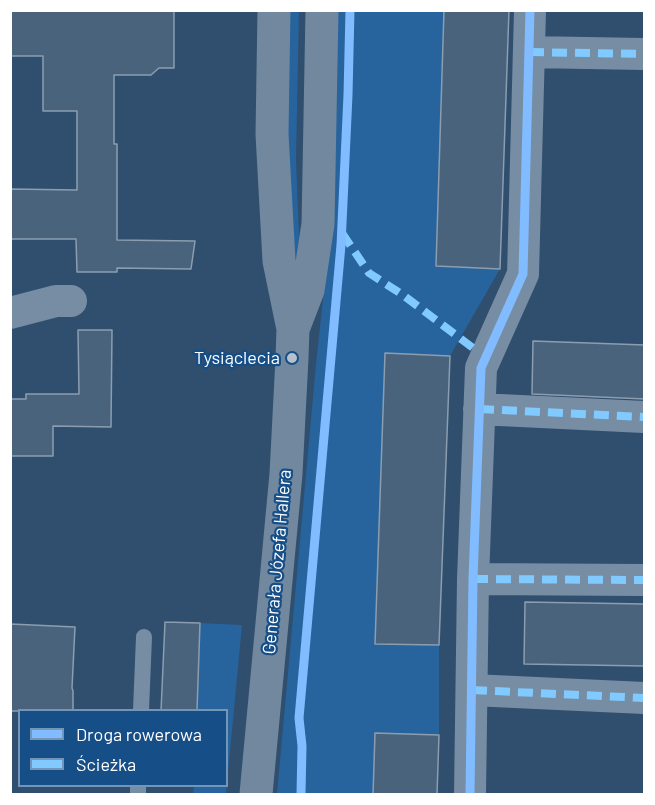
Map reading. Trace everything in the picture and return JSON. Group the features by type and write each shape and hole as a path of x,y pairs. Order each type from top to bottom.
{"street":[{"name":"Generała Józefa Hallera","path":"256,795 286,474 293,329 279,261 272,134 274,10"},
{"name":"Generała Józefa Hallera","path":"293,329 308,290 318,225 322,10"},
{"path":"470,795 473,579 482,368 523,274 530,10"},
{"path":"529,52 645,54"},
{"path":"10,313 56,301 71,301"},
{"path":"480,409 645,417"},
{"path":"473,579 645,579"},
{"path":"472,690 645,698"}],"lane":[{"path":"141,709 144,637"}],"shaded area":[{"path":"287,11 299,11 296,160 298,286 287,194"},
{"path":"335,11 444,11 436,266 500,269 450,356 385,354 375,643 439,645 439,735 375,733 373,794 277,794 329,243"},
{"path":"200,623 242,625 228,773 228,709 197,709"},
{"path":"194,787 227,787 226,794 193,794"}],"building":[{"path":"10,10 174,10 174,68 159,68 151,75 114,75 117,240 195,241 191,269 117,268 117,272 77,272 76,239 10,239 10,189 77,190 77,111 43,111 43,56 10,56"},
{"path":"444,10 509,10 500,269 436,266"},
{"path":"78,330 112,330 111,427 53,426 53,456 10,456 10,399 26,399 26,394 79,394"},
{"path":"533,341 645,345 645,399 532,394"},
{"path":"385,353 450,356 439,645 375,644"},
{"path":"525,602 645,604 645,666 524,664"},
{"path":"165,622 200,623 197,709 161,709"},
{"path":"11,624 75,627 73,709 10,711"},
{"path":"375,733 439,735 437,795 373,795"}],"marked path":[{"path":"529,52 644,54"},
{"path":"342,233 369,273 403,295 473,348"},
{"path":"479,409 644,417"},
{"path":"473,579 644,580"},
{"path":"472,690 644,698"}],"cycle path":[{"path":"301,794 302,746 299,718 341,245 350,10"},
{"path":"470,794 473,579 481,368 523,274 530,10"}],"place":[{"name":"Tysiąclecia","path":"292,358"}]}
